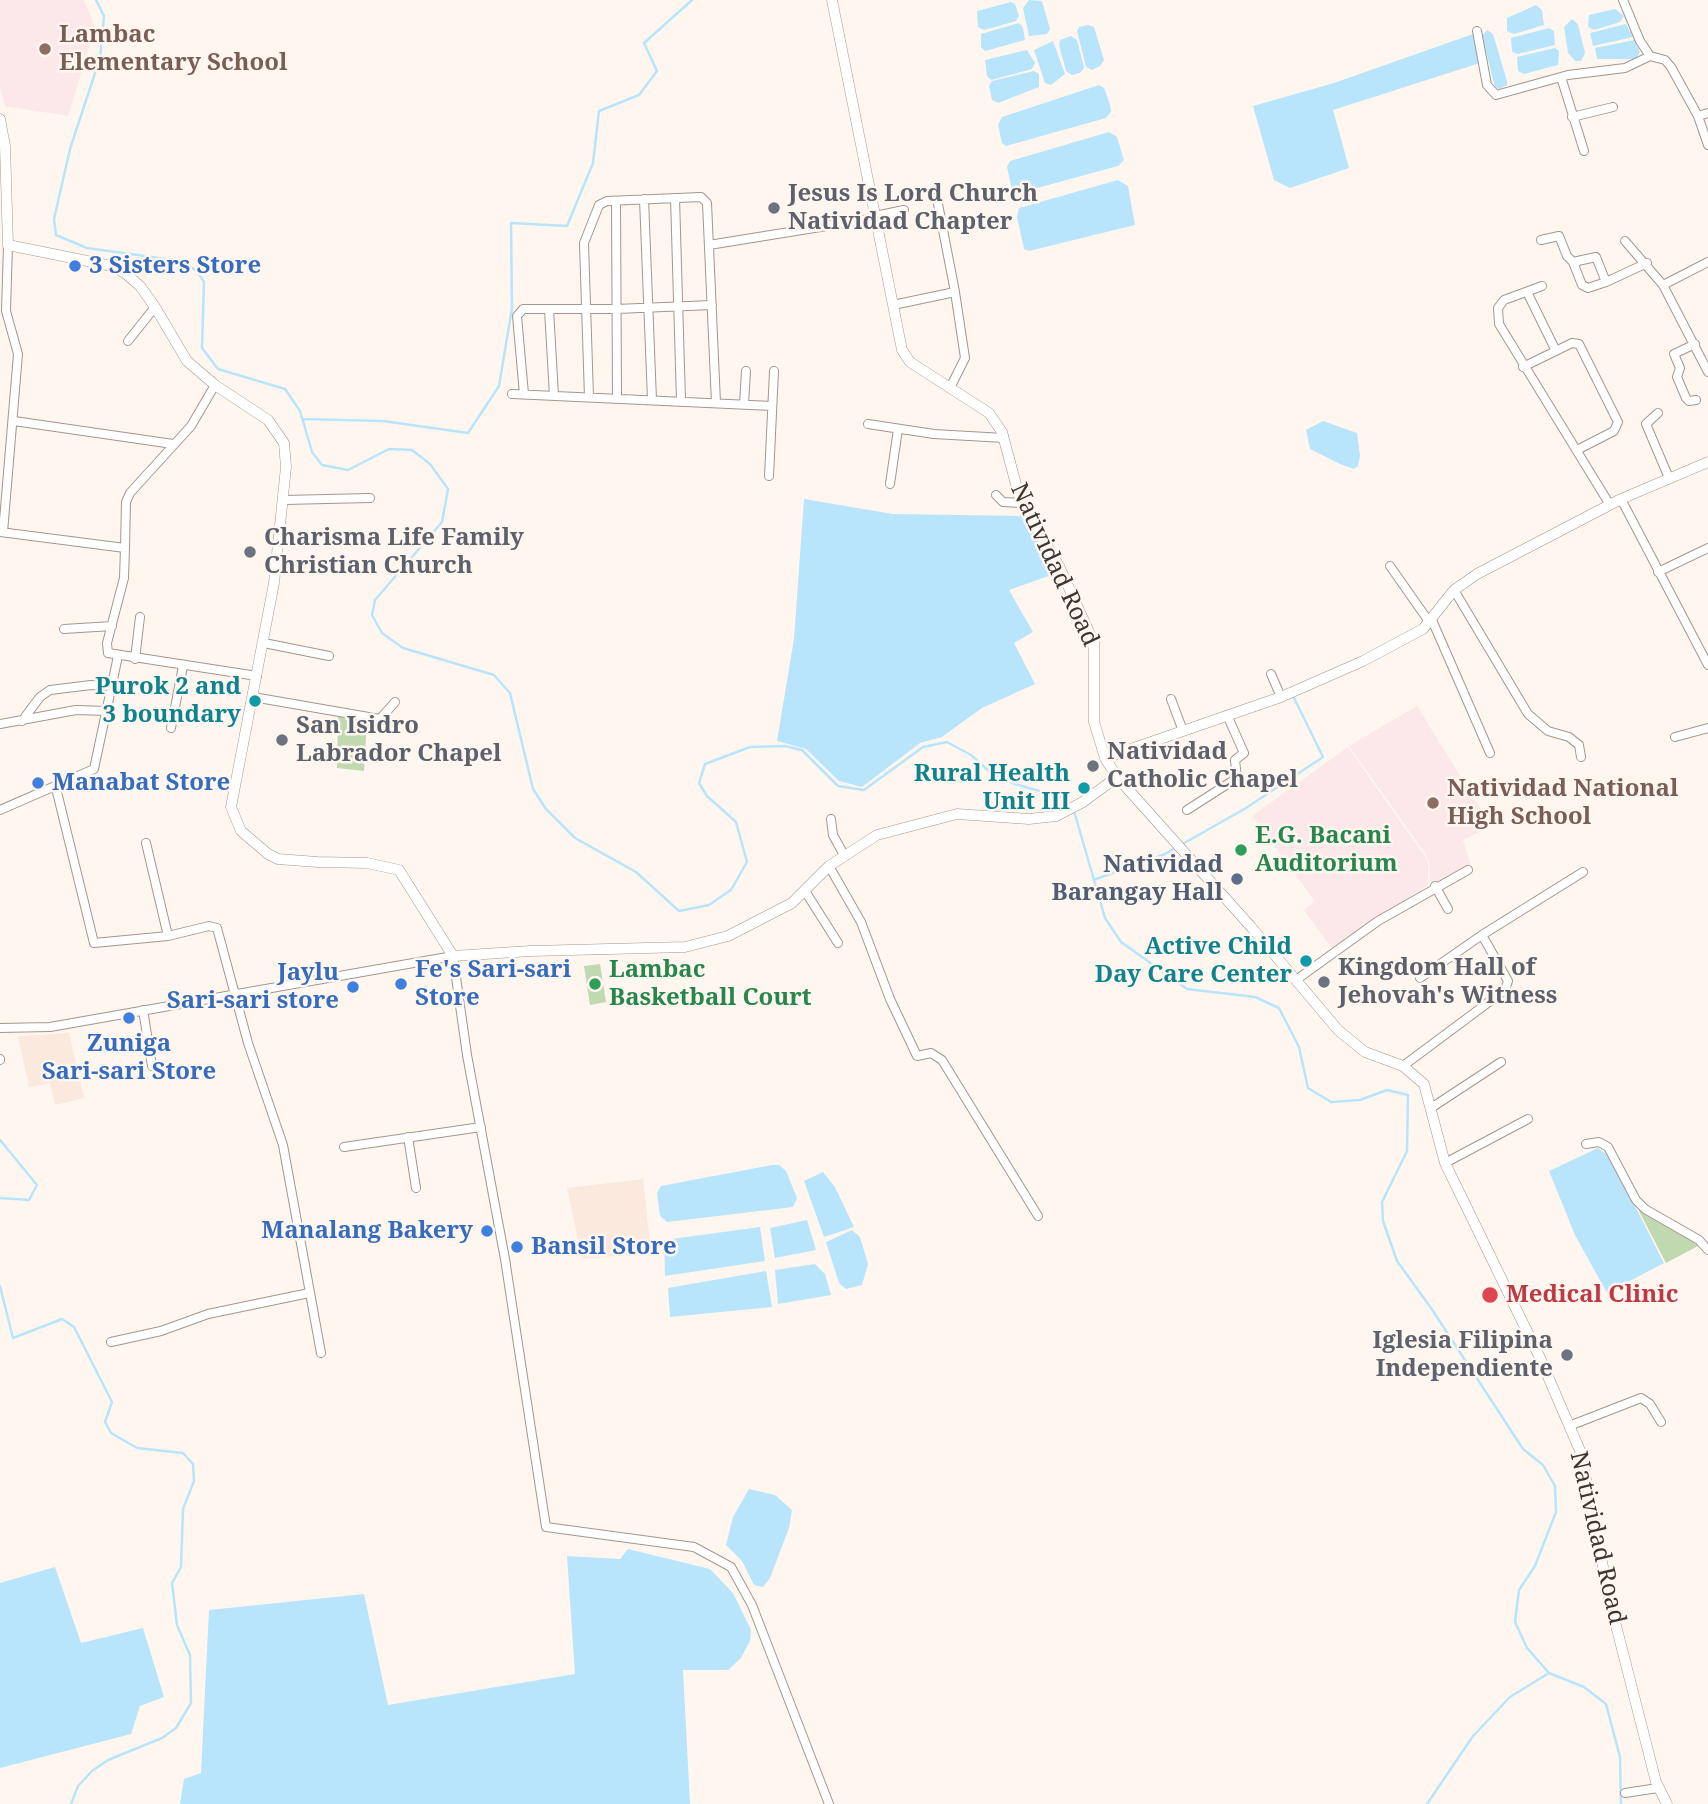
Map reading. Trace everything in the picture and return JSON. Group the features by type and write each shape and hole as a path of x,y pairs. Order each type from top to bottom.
{"street":[{"name":"Natividad Road","path":"832,0 905,356 989,413 1004,438 1021,503 1063,575 1094,643 1096,652 1092,711 1105,758 1117,778 1352,1044 1365,1052 1403,1066 1424,1084 1445,1163 1540,1358 1586,1473 1594,1531 1658,1788 1668,1804"},
{"path":"1623,0 1640,41 1650,56 1669,64 1698,116 1708,145"},
{"path":"1477,31 1490,92 1496,95 1561,77 1625,68 1650,56"},
{"path":"1561,77 1584,151"},
{"path":"1572,117 1613,107"},
{"path":"1698,116 1708,113"},
{"path":"0,118 5,146 8,245 3,281 8,324 18,354 2,532 125,548"},
{"path":"675,198 681,401"},
{"path":"589,397 584,309 584,243 588,229 599,205 616,201 675,198 706,200 716,403"},
{"path":"644,199 652,400"},
{"path":"616,201 617,398"},
{"path":"938,204 965,358 950,387"},
{"path":"709,245 904,210"},
{"path":"1541,240 1559,236 1584,287 1606,282 1647,263"},
{"path":"1625,241 1647,263 1663,285 1708,372"},
{"path":"8,245 107,265 140,286 187,361 215,385 268,420 284,443 284,500 264,643 231,807 241,831 251,843 278,859 367,863 399,870 453,956 505,1259 546,1527 694,1547 731,1567 752,1605 829,1804"},
{"path":"1573,262 1596,257 1606,282"},
{"path":"1663,285 1708,262"},
{"path":"1542,286 1504,300 1498,308 1501,329 1610,505"},
{"path":"893,306 955,292"},
{"path":"1527,292 1556,351"},
{"path":"524,394 519,312 523,309 616,309 712,304"},
{"path":"128,341 155,307"},
{"path":"549,309 554,396"},
{"path":"1523,367 1572,343 1579,344 1618,422 1614,431 1577,450"},
{"path":"1695,344 1674,354 1680,368 1677,377 1686,398 1689,401 1696,400"},
{"path":"769,477 774,370"},
{"path":"744,404 746,371"},
{"path":"215,385 191,426 130,492 126,502 124,578 106,651 135,659 257,676"},
{"path":"512,394 772,405"},
{"path":"1658,413 1646,424 1669,478"},
{"path":"14,421 173,444"},
{"path":"868,424 1004,438"},
{"path":"891,484 898,429"},
{"path":"1105,758 1280,697 1363,662 1415,635 1431,621 1454,590 1478,574 1621,499 1708,462"},
{"path":"996,495 1005,502 1021,503"},
{"path":"284,500 370,498"},
{"path":"1621,499 1708,665"},
{"path":"1658,572 1708,548"},
{"path":"1391,566 1431,621 1490,753"},
{"path":"1454,590 1528,714 1548,731 1569,737 1578,745 1581,757"},
{"path":"135,659 140,617"},
{"path":"64,629 112,626"},
{"path":"264,643 329,656"},
{"path":"0,810 56,788 94,769 118,656"},
{"path":"171,728 183,666"},
{"path":"1271,674 1280,697"},
{"path":"22,721 40,697 50,690 112,686"},
{"path":"253,696 380,719 395,702"},
{"path":"1171,699 1183,731"},
{"path":"0,724 76,710 107,711"},
{"path":"1187,810 1237,778 1236,760 1244,753 1227,715"},
{"path":"1675,737 1708,727"},
{"path":"0,1028 50,1027 486,952 695,946 741,930 792,903 829,866 877,835 948,815 975,813 1037,819 1064,812 1117,778"},
{"path":"56,788 94,943 167,936 209,926 217,928 248,1043 283,1145 321,1353"},
{"path":"831,819 835,841 844,855"},
{"path":"146,843 167,936"},
{"path":"829,866 861,922 890,999 918,1056 931,1052 942,1060 1038,1216"},
{"path":"1296,981 1378,921 1435,886 1468,870"},
{"path":"1420,978 1482,935 1583,872"},
{"path":"1435,886 1448,909"},
{"path":"805,891 838,943"},
{"path":"1403,1066 1508,985 1507,975 1482,935"},
{"path":"143,1010 152,1066"},
{"path":"1431,1108 1501,1062"},
{"path":"1445,1163 1528,1119"},
{"path":"344,1147 481,1127"},
{"path":"408,1137 416,1188"},
{"path":"1586,1144 1599,1142 1608,1147 1636,1200 1645,1209 1699,1240 1708,1250"},
{"path":"111,1342 162,1331 208,1314 309,1293"},
{"path":"1569,1426 1641,1398 1650,1404 1661,1422"},
{"path":"1625,1793 1658,1788"}],"shaded area":[{"name":"Lambac Elementary School","path":"0,0 84,0 95,28 68,116 5,106 0,87"},
{"name":"Natividad National High School","path":"1417,706 1491,826 1463,840 1471,867 1431,888 1429,861 1425,853 1349,746"},
{"path":"1348,747 1428,861 1428,885 1333,950 1304,910 1315,901 1252,816"},
{"path":"69,1033 84,1098 55,1105 50,1083 29,1087 18,1036"},
{"path":"643,1179 651,1253 582,1259 567,1188"}],"green space":[{"path":"338,716 367,720 364,771 337,768"},
{"name":"Lambac Basketball Court","path":"600,964 606,1002 590,1005 584,966"},
{"path":"1644,1210 1700,1245 1666,1263 1639,1211"}],"water":[{"path":"1029,0 1042,1 1050,29 1047,34 1029,36 1023,8"},
{"path":"1011,2 1015,4 1019,16 1016,21 984,30 978,27 977,11"},
{"path":"1536,5 1542,10 1544,25 1514,34 1507,31 1507,18"},
{"path":"1615,9 1624,16 1620,22 1594,30 1588,27 1589,15"},
{"path":"1572,19 1578,24 1585,53 1581,61 1575,61 1568,53 1564,27"},
{"path":"1019,23 1023,28 1025,40 985,51 981,47 981,34"},
{"path":"1626,24 1633,37 1593,46 1590,33"},
{"path":"1079,27 1094,27 1104,60 1092,70 1086,67 1077,31"},
{"path":"1549,28 1554,31 1555,45 1518,54 1512,52 1511,38"},
{"path":"1487,30 1493,34 1507,81 1507,85 1499,89 1495,87 1482,36"},
{"path":"1473,34 1480,63 1333,110 1349,168 1290,188 1274,180 1253,106 1334,83"},
{"path":"1071,36 1077,40 1084,68 1080,73 1072,75 1066,71 1059,45 1060,40"},
{"path":"1634,40 1640,52 1636,59 1597,59 1595,48"},
{"path":"1053,41 1065,74 1051,85 1045,83 1034,50"},
{"path":"1555,48 1559,51 1558,65 1524,74 1518,71 1517,57"},
{"path":"1027,50 1035,63 1032,69 991,80 987,76 985,60"},
{"path":"1034,71 1039,74 1039,87 998,103 992,100 989,86 992,81"},
{"path":"1099,85 1104,88 1110,104 1111,112 1106,118 1006,146 1002,143 998,125 1002,117"},
{"path":"1109,132 1117,137 1124,160 1118,166 1019,193 1012,190 1007,167 1010,161"},
{"path":"1118,180 1128,186 1135,225 1029,251 1024,249 1017,217 1019,208"},
{"path":"1323,421 1357,433 1360,456 1358,466 1354,469 1310,449 1306,430"},
{"path":"804,499 893,514 1023,516 1060,572 1009,590 1033,632 1014,643 1035,684 982,708 942,737 920,743 862,787 839,781 806,749 777,741 794,639"},
{"path":"1598,1148 1610,1157 1664,1263 1607,1293 1575,1235 1549,1171"},
{"path":"779,1165 786,1171 797,1198 793,1207 667,1222 660,1216 657,1193 661,1186"},
{"path":"823,1172 835,1187 854,1227 824,1237 804,1181"},
{"path":"807,1220 816,1250 775,1258 770,1228"},
{"path":"760,1227 765,1261 665,1276 664,1240"},
{"path":"852,1230 860,1237 868,1264 862,1285 846,1289 839,1283 826,1242"},
{"path":"815,1264 825,1274 831,1295 778,1304 775,1270"},
{"path":"766,1271 772,1307 670,1317 668,1288"},
{"path":"749,1489 775,1495 792,1510 789,1528 770,1578 763,1587 754,1585 742,1561 726,1545 733,1517"},
{"path":"628,1549 710,1569 733,1593 751,1630 750,1641 741,1658 728,1670 683,1670 690,1804 180,1804 184,1779 201,1773 209,1610 364,1594 388,1705 575,1674 567,1556 620,1559"},
{"path":"55,1567 81,1643 143,1628 164,1697 140,1706 131,1734 0,1768 0,1583"}],"waterway":[{"path":"96,0 104,16 100,58 70,149 54,219 56,235 87,248 181,261 197,271 204,282 202,348 218,369 285,389 300,411 312,452 322,465 348,470 389,449 412,450 430,464 448,489 442,522 375,600 372,615 382,633 403,648 494,675 510,693 533,789 546,809 575,838 636,872 679,911 709,905 731,890 747,862 736,822 707,796 699,783 705,764 750,747 785,746 802,750 838,786 864,790 923,747 947,742 971,755 990,772 1015,784 1064,798 1070,806"},
{"path":"303,419 383,421 468,433 499,386 512,308 511,223 567,226 593,163 599,111 639,95 657,71 644,43 692,0"},
{"path":"1096,879 1165,854 1246,808 1323,757 1292,694"},
{"path":"1074,811 1105,918 1121,942 1187,989 1255,997 1279,1008 1299,1047 1308,1088 1331,1102 1360,1100 1387,1090 1408,1095 1407,1151 1382,1202 1383,1221 1397,1261 1523,1449 1543,1465 1555,1486 1556,1512 1535,1566 1519,1590 1515,1622 1527,1648 1549,1673 1584,1687 1606,1704 1620,1757 1621,1804"},
{"path":"0,1140 37,1185 29,1200 0,1198"},
{"path":"0,1286 13,1338 62,1319 74,1327 112,1402 105,1422 111,1433 137,1448 183,1453 193,1464 194,1481 183,1509 181,1567 172,1583 177,1625 190,1655 191,1703 176,1728 162,1738 108,1760 92,1771 78,1786 71,1804"},
{"path":"1427,1804 1473,1736 1510,1697 1549,1673"}],"place":[{"name":"Lambac Elementary School","path":"45,49"},
{"name":"Jesus Is Lord Church Natividad Chapter","path":"774,208"},
{"name":"3 Sisters Store","path":"75,266"},
{"name":"Charisma Life Family Christian Church","path":"250,552"},
{"name":"Purok 2 and 3 boundary","path":"255,701"},
{"name":"San Isidro Labrador Chapel","path":"282,740"},
{"name":"Natividad Catholic Chapel","path":"1093,766"},
{"name":"Manabat Store","path":"38,783"},
{"name":"Rural Health Unit III","path":"1084,788"},
{"name":"Natividad National High School","path":"1433,803"},
{"name":"E.G. Bacani Auditorium","path":"1241,850"},
{"name":"Natividad Barangay Hall","path":"1237,879"},
{"name":"Active Child Day Care Center","path":"1306,961"},
{"name":"Kingdom Hall of Jehovah's Witness","path":"1324,982"},
{"name":"Fe's Sari-sari Store","path":"401,984"},
{"name":"Lambac Basketball Court","path":"595,984"},
{"name":"Jaylu Sari-sari store","path":"353,987"},
{"name":"Zuniga Sari-sari Store","path":"129,1018"},
{"name":"Manalang Bakery","path":"487,1231"},
{"name":"Bansil Store","path":"517,1247"},
{"name":"Medical Clinic","path":"1490,1295"},
{"name":"Iglesia Filipina Independiente","path":"1567,1355"}]}
